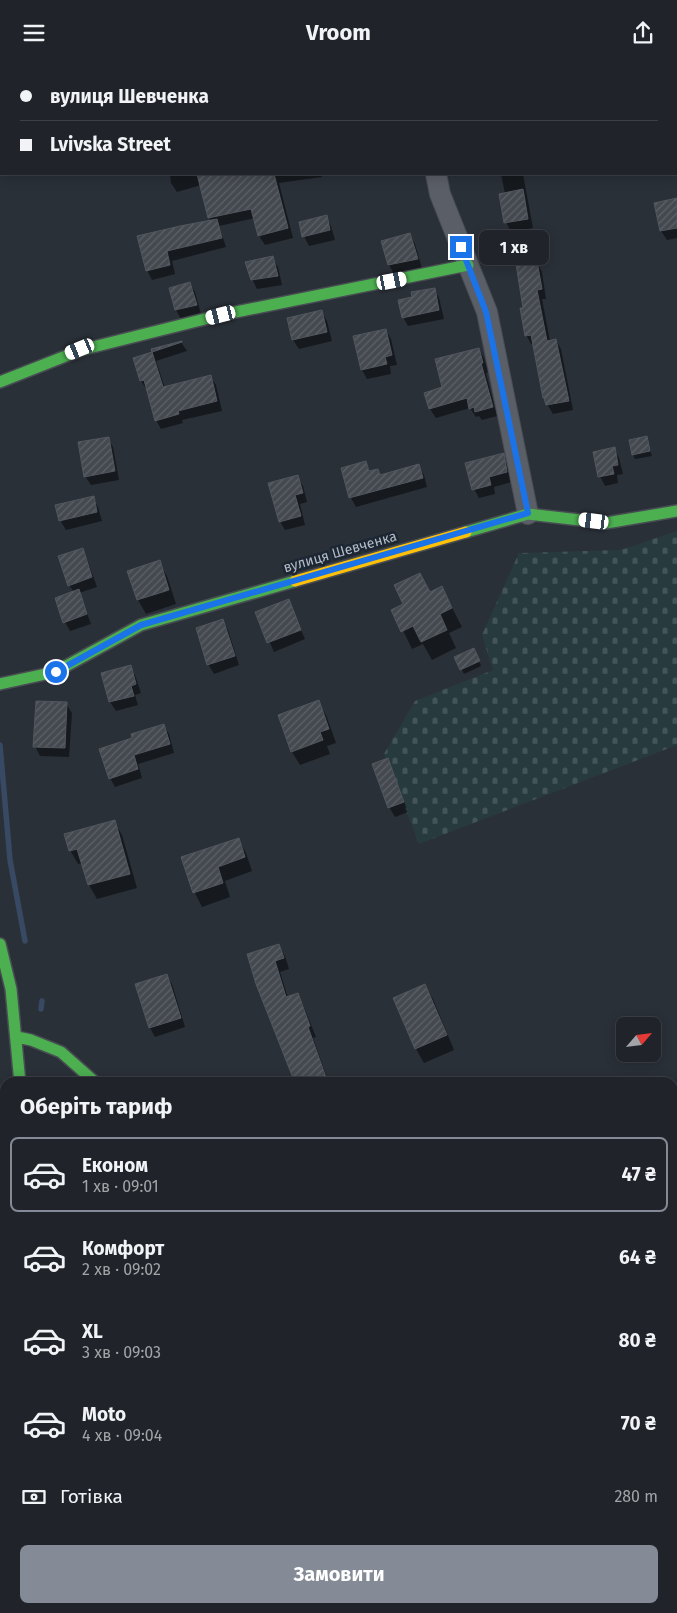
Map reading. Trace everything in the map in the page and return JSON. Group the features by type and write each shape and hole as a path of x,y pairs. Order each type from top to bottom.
{"street":[{"path":"436,175 440,194 486,312 528,513"},
{"path":"0,382 80,349 221,315 468,265"},
{"name":"вулиця Шевченка","path":"0,684 56,672 141,625 528,513 606,523 677,511"},
{"path":"0,944 12,989 20,1077"},
{"path":"17,1037 31,1040 61,1052 89,1077"}],"green space":[{"path":"677,531 677,745 419,844 384,754 415,701 493,670 482,635 519,553 621,550"}],"building":[{"path":"197,175 274,175 288,228 258,236 251,209 208,218"},
{"path":"523,189 528,219 504,223 499,194"},
{"path":"677,198 677,228 660,231 654,203"},
{"path":"327,215 330,230 302,237 299,222"},
{"path":"217,219 222,238 167,251 170,265 146,271 137,236"},
{"path":"410,233 418,259 388,265 381,241"},
{"path":"273,256 278,276 251,280 245,262"},
{"path":"537,261 542,289 537,290 547,341 556,339 569,401 546,405 531,335 525,336 516,264"},
{"path":"190,282 197,305 175,310 169,288"},
{"path":"435,288 439,310 402,318 398,300 412,297 411,292"},
{"path":"322,310 327,332 292,340 287,318"},
{"path":"386,329 392,355 385,357 387,364 361,370 353,336"},
{"path":"182,341 152,352 151,349"},
{"path":"479,348 483,363 481,363 493,407 475,412 474,407 469,409 467,398 429,409 424,393 442,387 435,359"},
{"path":"152,352 163,387 211,375 217,401 178,411 179,414 155,421 144,380 140,381 133,358"},
{"path":"647,436 650,451 632,455 629,440"},
{"path":"109,437 115,471 84,477 78,442"},
{"path":"615,447 618,465 612,466 614,474 598,477 593,452"},
{"path":"504,453 507,472 489,477 491,485 472,490 465,463"},
{"path":"366,461 369,471 378,469 380,475 419,464 423,478 349,498 341,468"},
{"path":"298,475 303,493 295,495 301,516 279,522 268,483"},
{"path":"94,496 97,512 59,521 55,505"},
{"path":"83,548 92,577 68,586 58,556"},
{"path":"160,560 169,590 137,600 127,571"},
{"path":"420,573 430,592 442,586 452,608 440,614 447,630 421,642 413,626 401,632 391,610 403,604 394,585"},
{"path":"79,589 87,614 63,623 55,598"},
{"path":"289,599 301,630 267,643 255,612"},
{"path":"223,619 235,656 207,665 196,628"},
{"path":"474,648 480,661 460,670 454,657"},
{"path":"131,665 136,684 131,686 134,696 109,702 101,673"},
{"path":"319,700 329,729 320,732 323,740 291,752 278,715"},
{"path":"36,701 67,702 65,748 33,747"},
{"path":"164,724 170,744 134,755 138,769 109,779 99,749 132,738 131,734"},
{"path":"388,758 404,802 388,808 372,764"},
{"path":"115,820 130,874 88,885 77,849 69,851 64,834"},
{"path":"239,838 245,857 218,867 223,883 193,893 181,857"},
{"path":"279,944 284,958 275,961 286,997 298,993 326,1077 293,1077 256,984 247,954"},
{"path":"167,974 181,1018 149,1028 135,984"},
{"path":"425,984 447,1035 415,1049 393,998"}],"waterway":[{"path":"0,745 10,860 25,941"},
{"path":"41,1009 42,1001"}],"traffic: fast":[{"path":"0,382 81,350 221,315 468,265"},
{"path":"466,532 528,514 606,523 677,511"},
{"path":"0,684 55,672 141,625 295,581"},
{"path":"0,944 11,989 19,1077"},
{"path":"17,1037 31,1040 61,1052 89,1077"}],"traffic: slow":[{"path":"295,581 466,532"}],"route":[{"path":"56,672 141,625 528,513 486,312 461,247"}]}
